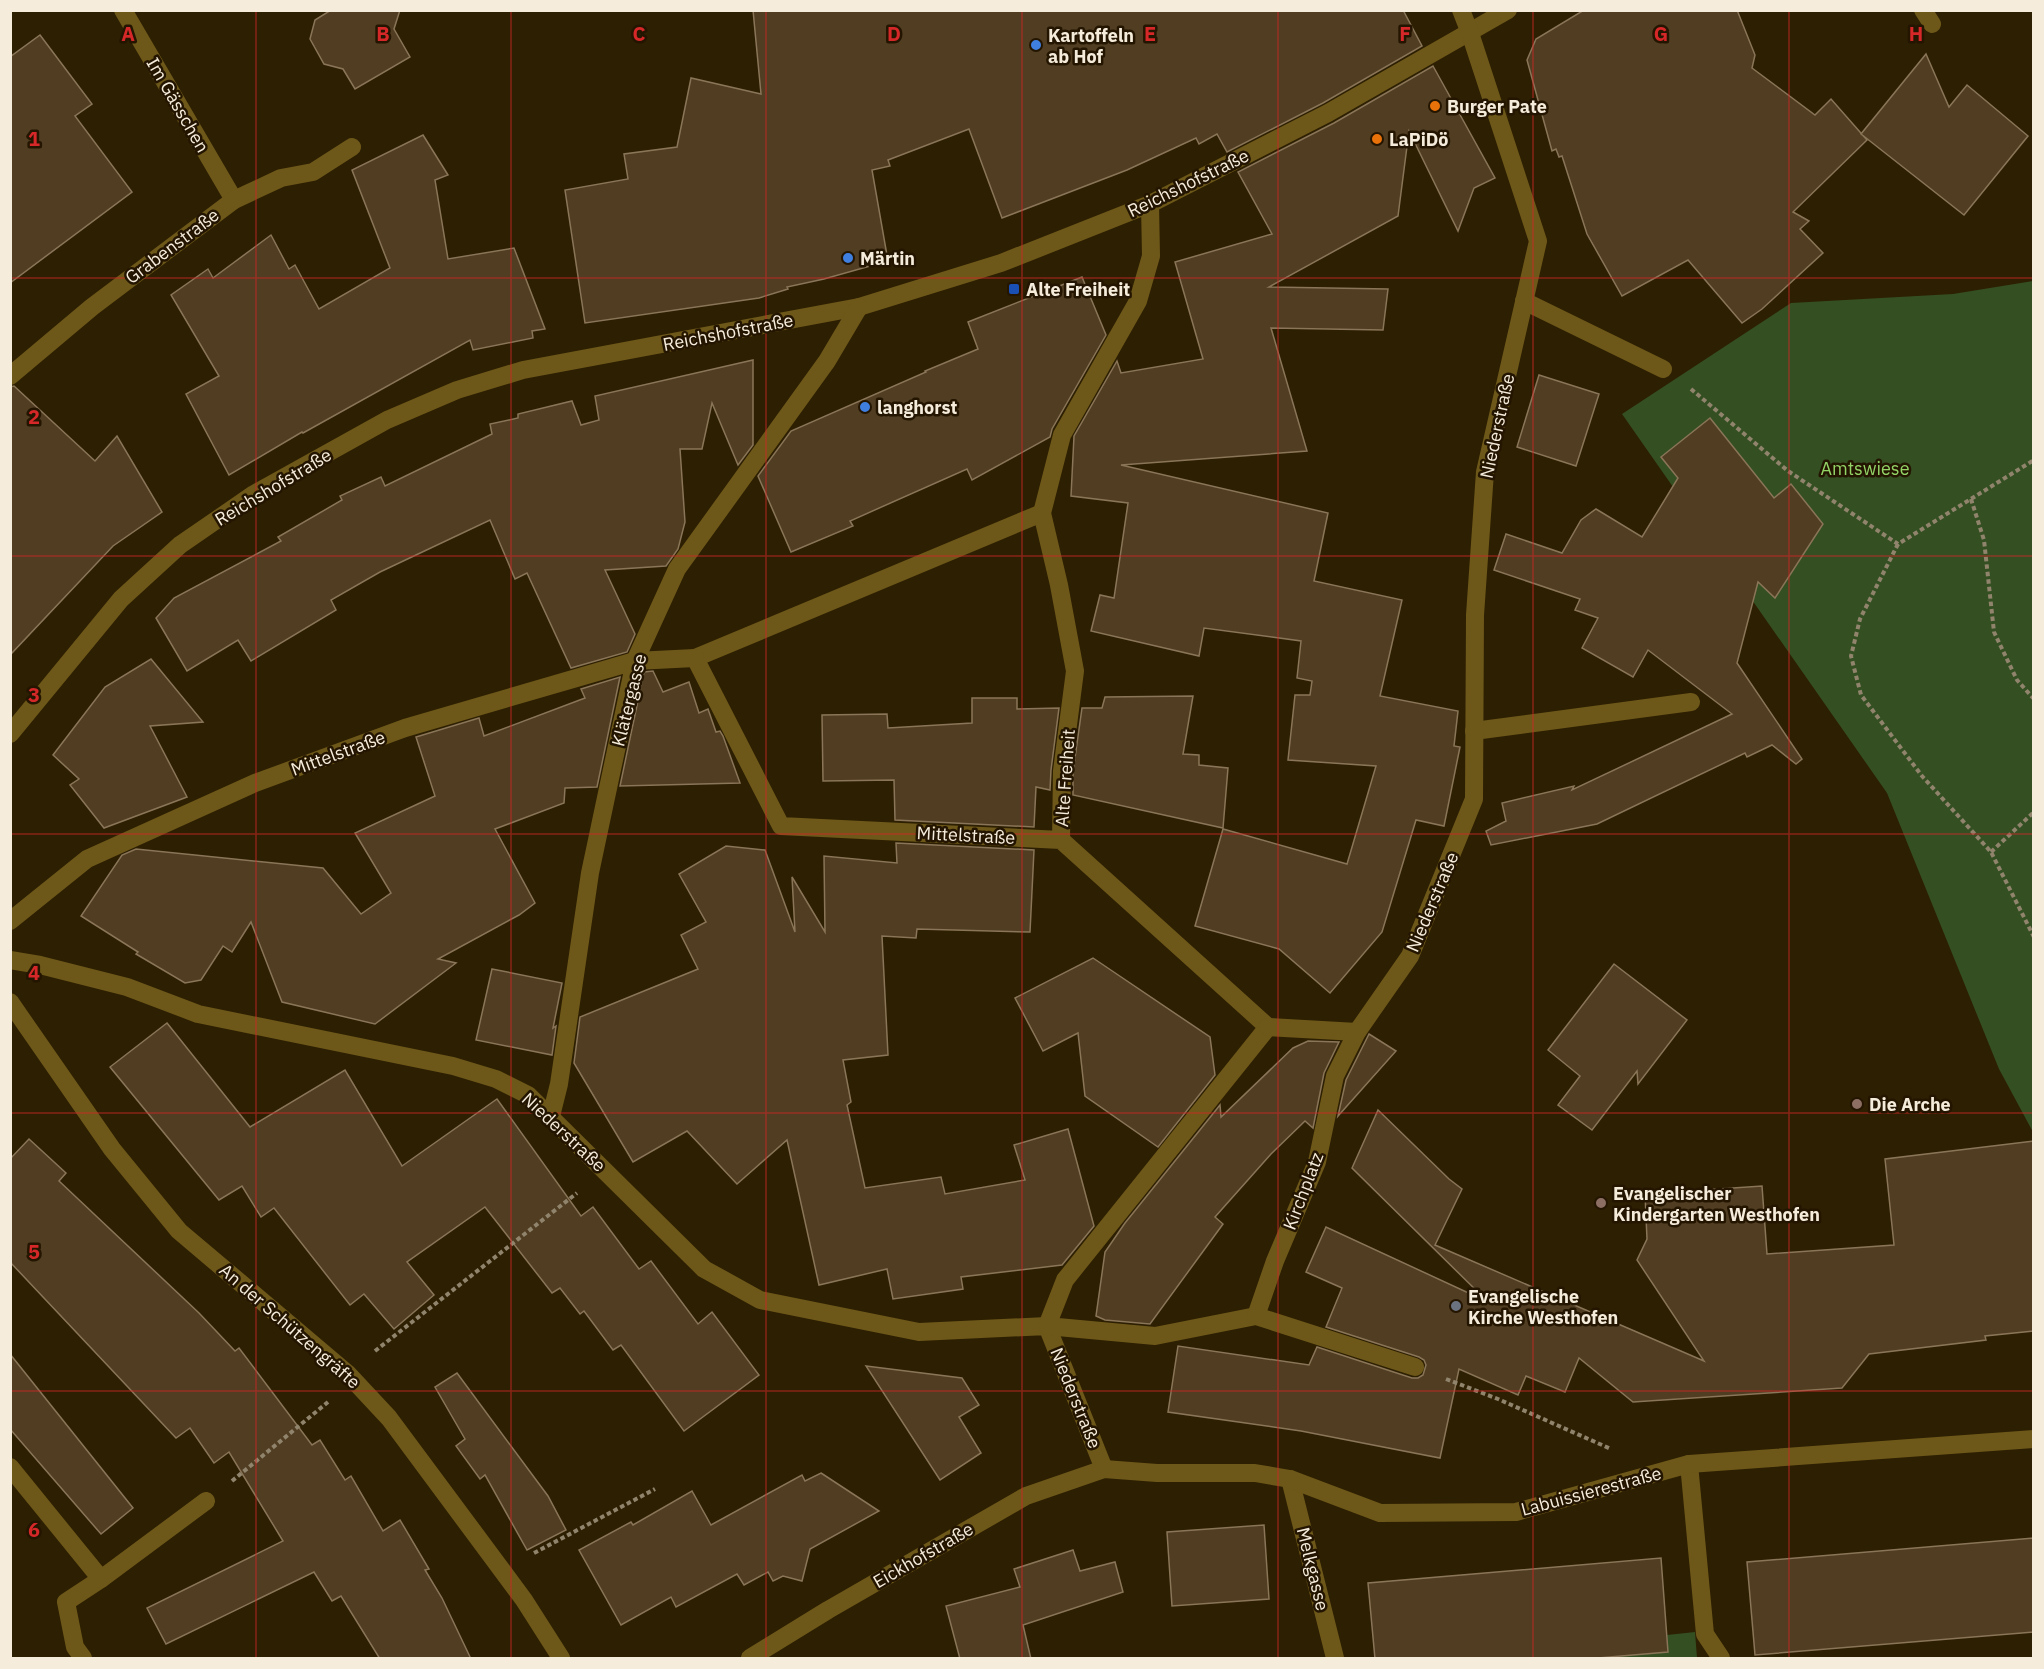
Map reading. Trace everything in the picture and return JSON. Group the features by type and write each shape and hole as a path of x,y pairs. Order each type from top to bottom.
{"street":[{"name":"Im Gässchen","path":"123,10 234,200"},
{"name":"Niederstraße","path":"1358,1032 1410,956 1474,799 1475,615 1485,472 1538,241 1461,10"},
{"name":"Reichshofstraße","path":"10,734 121,599 180,545 254,494 387,420 457,390 523,369 860,307 1001,262 1150,204 1328,113 1508,10"},
{"name":"Grabenstraße","path":"10,376 92,307 234,200 281,178 313,172 352,147"},
{"name":"Alte Freiheit","path":"1061,840 1062,771 1075,671 1059,585 1042,513 1062,435 1138,301 1151,256 1150,204"},
{"path":"1524,301 1664,369"},
{"name":"Klätergasse","path":"551,1116 559,1084 590,873 635,661 677,569 827,361 860,307"},
{"name":"Mittelstraße","path":"10,921 87,859 255,783 405,728 635,661 695,658 1042,513"},
{"name":"Mittelstraße","path":"695,658 782,826 1061,840"},
{"path":"1474,731 1691,702"},
{"path":"1061,840 1268,1027 1358,1032"},
{"name":"Niederstraße","path":"10,960 40,965 127,987 198,1014 453,1066 496,1079 528,1095 551,1116 704,1269 760,1300 920,1332 1047,1326"},
{"name":"An der Schützengräfte","path":"10,1002 112,1149 179,1231 350,1377 389,1418 524,1600 561,1659"},
{"name":"Niederstraße","path":"1104,1469 1047,1326 1065,1280 1268,1027"},
{"name":"Kirchplatz","path":"1256,1316 1275,1261 1317,1162 1335,1076 1358,1032"},
{"path":"1047,1326 1155,1336 1256,1316 1415,1367"},
{"name":"Labuissierestraße","path":"1104,1469 1157,1473 1255,1473 1290,1479 1380,1513 1516,1512 1689,1464 2034,1439"},
{"path":"1689,1464 1705,1634 1721,1659"},
{"path":"10,1467 101,1579"},
{"name":"Eickhofstraße","path":"750,1659 837,1605 1026,1496 1104,1469"},
{"name":"Melkgasse","path":"1290,1479 1335,1659"},
{"path":"83,1659 75,1647 66,1602 101,1579 206,1501"}],"path":[{"path":"1664,369 1705,399 1788,471 1898,544"},
{"path":"2034,459 1898,544 1860,619 1851,656 1861,695 1922,776 1990,852 2034,937"},
{"path":"1971,499 1984,540 1994,632 2017,680 2034,699"},
{"path":"1990,852 2034,812"},
{"path":"206,1501 259,1460 350,1377 606,1170"},
{"path":"1415,1367 1498,1399 1612,1449"},
{"path":"502,1570 655,1489"}],"green space":[{"name":"Amtswiese","path":"2033,281 2033,1132 1999,1069 1887,793 1622,414 1791,303 1953,294"},
{"path":"1695,1632 1697,1658 1586,1658 1668,1652 1667,1635"}],"building":[{"path":"331,10 400,10 394,29 410,57 355,89 343,69 324,64 310,39 315,20"},
{"path":"753,10 1403,10 1422,46 1323,103 1227,152 1217,134 1199,144 1196,138 1127,170 1002,218 969,129 888,160 890,166 872,170 888,261 787,287 788,289 759,298 585,323 565,190 628,179 624,154 677,147 691,78 761,94"},
{"path":"1584,10 1737,10 1755,55 1752,68 1815,115 1831,99 1867,140 1793,212 1809,221 1800,229 1823,253 1762,309 1742,323 1688,260 1622,296 1587,234 1562,156 1559,157 1556,149 1552,151 1527,60 1536,39"},
{"path":"40,35 92,104 75,116 132,192 10,283 10,57"},
{"path":"1926,54 1949,107 1967,85 2028,136 1964,215 1861,134"},
{"path":"1433,66 1495,178 1474,188 1458,231 1409,131 1398,216 1269,287 1388,289 1383,330 1271,328 1307,451 1121,465 1328,513 1314,581 1402,600 1380,696 1458,711 1454,746 1460,747 1444,826 1416,820 1382,932 1330,993 1279,949 1195,926 1223,829 1347,864 1376,766 1288,760 1295,695 1310,695 1312,681 1297,678 1301,641 1204,628 1199,656 1091,631 1100,595 1114,598 1128,503 1071,496 1074,436 1117,361 1121,373 1203,359 1175,262 1272,234 1238,172 1334,123"},
{"path":"423,135 448,175 435,180 448,259 514,248 545,329 532,331 533,338 473,350 470,340 302,432 229,475 186,394 219,376 171,295 208,269 213,278 271,235 289,269 295,265 319,309 390,268 352,170"},
{"path":"1082,277 1106,335 1052,429 1050,437 972,480 967,469 850,521 853,526 791,552 758,476 791,431 978,349 968,322"},
{"path":"753,360 753,445 738,465 712,403 702,449 680,449 685,522 678,549 666,566 605,570 635,634 627,652 571,668 527,573 515,579 490,520 380,572 331,600 336,610 251,661 238,640 187,671 156,618 174,598 281,541 278,537 342,500 340,496 381,477 385,486 492,434 490,424 518,418 518,414 572,401 581,425 599,420 595,396"},
{"path":"1539,375 1599,394 1576,466 1517,447"},
{"path":"14,386 95,461 117,436 162,512 113,546 10,655 10,387"},
{"path":"1710,418 1774,498 1791,484 1823,524 1775,598 1758,582 1737,663 1802,759 1796,764 1772,745 1747,757 1745,753 1597,824 1491,845 1486,831 1506,821 1502,803 1574,786 1572,790 1732,714 1648,650 1633,677 1582,648 1598,618 1575,610 1580,599 1494,570 1506,534 1562,553 1581,520 1596,509 1642,537 1678,478 1661,457"},
{"path":"151,659 203,722 150,726 187,797 104,828 70,785 79,779 53,755 105,687"},
{"path":"653,671 663,692 689,682 699,713 708,709 716,732 720,731 723,736 740,783 620,786 644,672"},
{"path":"620,677 597,787 565,788 564,803 495,829 535,903 519,915 438,959 456,963 375,1024 282,1002 251,922 232,952 223,946 201,980 185,983 136,954 138,952 81,916 122,855 136,849 323,868 361,914 391,893 355,833 435,796 416,737 479,718 484,736 585,698 581,689"},
{"path":"1193,696 1183,754 1199,755 1199,765 1228,768 1223,828 1073,795 1073,772 1082,708 1102,708 1105,697"},
{"path":"972,698 1017,698 1017,709 1059,708 1050,790 1036,787 1034,827 895,820 894,780 823,781 822,715 887,714 888,728 972,723"},
{"path":"896,843 1034,850 1030,932 917,929 916,938 882,936 888,1055 843,1060 851,1102 847,1105 865,1188 941,1177 945,1194 1025,1180 1014,1145 1068,1129 1094,1226 1062,1265 961,1277 963,1289 893,1299 887,1269 819,1285 787,1140 737,1184 687,1131 633,1162 574,1063 580,1017 698,969 681,935 706,922 679,874 726,846 765,850 795,932 792,877 825,932 824,856 897,863"},
{"path":"1093,958 1210,1037 1215,1075 1158,1147 1085,1096 1078,1033 1043,1051 1015,998"},
{"path":"1614,964 1687,1020 1638,1084 1637,1071 1592,1130 1558,1105 1580,1076 1548,1050"},
{"path":"492,969 562,983 553,1028 556,1026 552,1055 476,1040"},
{"path":"167,1023 250,1127 345,1070 402,1166 497,1099 581,1216 593,1207 639,1269 651,1261 698,1324 712,1312 759,1375 684,1431 621,1345 613,1350 584,1311 580,1314 560,1288 552,1293 485,1207 407,1262 434,1295 394,1329 364,1294 350,1305 274,1208 261,1217 242,1186 219,1200 110,1067"},
{"path":"1369,1034 1396,1051 1338,1116 1346,1080"},
{"path":"1308,1041 1339,1042 1324,1073 1313,1128 1305,1121 1271,1154 1215,1217 1223,1224 1150,1324 1105,1320 1096,1316 1105,1252 1125,1223 1220,1105 1221,1117 1293,1048"},
{"path":"1378,1110 1462,1189 1435,1245 1704,1361 1637,1260 1647,1239 1645,1194 1762,1186 1767,1254 1894,1245 1885,1159 2034,1141 2034,1331 1985,1336 1986,1340 1869,1354 1842,1388 1633,1402 1579,1358 1565,1392 1526,1376 1518,1395 1459,1369 1440,1458 1301,1431 1168,1412 1178,1346 1309,1365 1317,1347 1412,1378 1423,1375 1426,1365 1419,1357 1326,1327 1342,1288 1306,1272 1326,1227 1488,1302 1352,1168"},
{"path":"29,1139 66,1173 59,1181 199,1313 235,1351 239,1348 312,1445 320,1440 345,1480 351,1476 383,1531 400,1520 429,1569 425,1570 442,1598 471,1659 380,1659 341,1596 332,1601 314,1572 166,1644 147,1608 283,1541 229,1452 214,1463 190,1428 176,1438 10,1262 10,1159"},
{"path":"10,1354 133,1508 101,1534 10,1429"},
{"path":"866,1366 962,1378 979,1405 959,1417 981,1453 940,1480"},
{"path":"457,1373 548,1496 566,1530 527,1550 485,1475 480,1479 456,1446 465,1439 435,1387"},
{"path":"821,1473 879,1511 810,1549 802,1581 783,1576 773,1581 768,1572 744,1585 737,1574 676,1607 671,1597 621,1625 579,1550 631,1522 633,1525 692,1491 711,1525 802,1475 805,1481"},
{"path":"1264,1525 1269,1599 1172,1606 1167,1532"},
{"path":"2034,1538 2034,1632 1755,1655 1747,1562"},
{"path":"1073,1550 1080,1571 1115,1562 1123,1592 1023,1625 1031,1659 960,1659 946,1606 1020,1587 1014,1569"},
{"path":"1661,1558 1668,1652 1586,1659 1375,1659 1368,1583"}],"place":[{"name":"Kartoffeln ab Hof","path":"1036,45"},
{"name":"Burger Pate","path":"1435,106"},
{"name":"LaPiDö","path":"1377,139"},
{"name":"Märtin","path":"848,258"},
{"name":"Alte Freiheit","path":"1014,289"},
{"name":"langhorst","path":"865,407"},
{"name":"Die Arche","path":"1857,1104"},
{"name":"Evangelischer Kindergarten Westhofen","path":"1601,1203"},
{"name":"Evangelische Kirche Westhofen","path":"1456,1306"}]}
